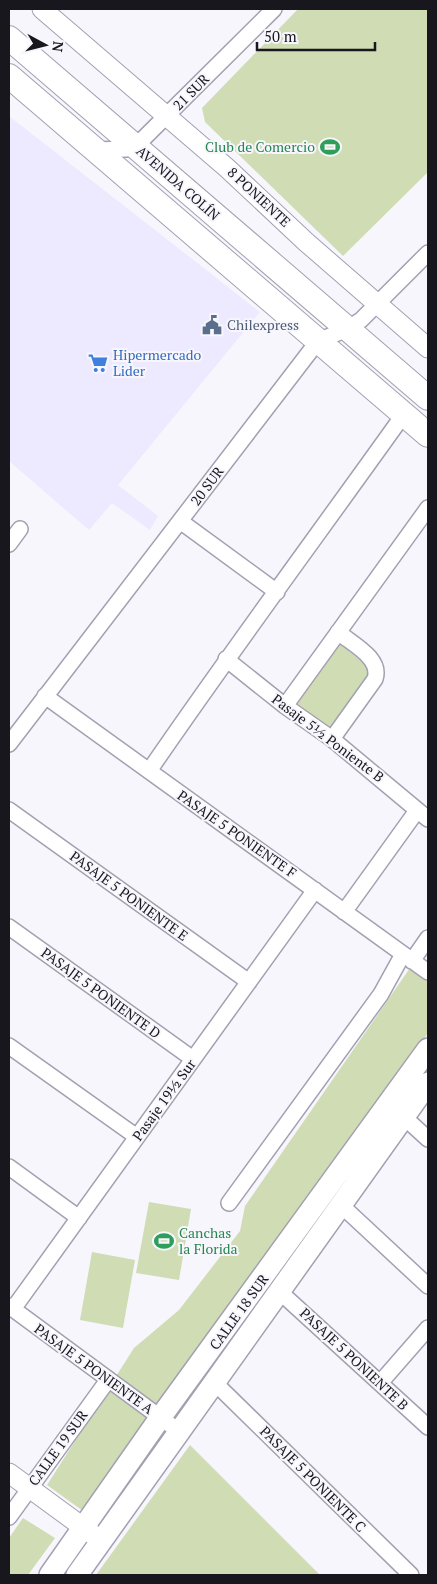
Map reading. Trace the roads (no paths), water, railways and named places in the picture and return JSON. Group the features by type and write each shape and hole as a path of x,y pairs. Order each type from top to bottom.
{"main road":[{"name":"AVENIDA COLÍN","path":"9,38 428,398"},
{"name":"AVENIDA COLÍN","path":"9,76 428,435"},
{"name":"CALLE 18 SUR","path":"50,1575 85,1528 160,1418 428,1049"},
{"name":"CALLE 18 SUR","path":"77,1575 428,1083"}],"street":[{"name":"8 PONIENTE","path":"42,9 255,192 306,242 428,348"},
{"name":"21 SUR","path":"135,146 274,9"},
{"path":"96,150 118,151 135,146"},
{"path":"318,341 347,329 361,320 427,256"},
{"name":"20 SUR","path":"9,744 318,341"},
{"path":"149,771 226,659 277,592 404,414"},
{"path":"285,706 428,508"},
{"path":"180,521 277,592"},
{"path":"9,544 20,529"},
{"path":"332,739 375,679 378,671 374,661 338,632"},
{"name":"Pasaje 5½ Poniente B","path":"226,659 285,706 332,739 410,802 422,815"},
{"name":"PASAJE 5 PONIENTE F","path":"45,696 428,972"},
{"name":"PASAJE 5 PONIENTE E","path":"9,810 249,982"},
{"path":"344,912 422,815"},
{"name":"Pasaje 19½ Sur","path":"11,1308 79,1218 316,890"},
{"name":"PASAJE 5 PONIENTE D","path":"9,927 193,1059"},
{"path":"230,1204 408,957 428,938"},
{"path":"9,1046 137,1137"},
{"path":"404,1118 428,1139"},
{"path":"9,1167 79,1218"},
{"path":"342,1206 428,1286"},
{"name":"PASAJE 5 PONIENTE B","path":"280,1292 428,1427"},
{"name":"PASAJE 5 PONIENTE A","path":"11,1308 180,1432"},
{"path":"380,1383 428,1328"},
{"name":"CALLE 19 SUR","path":"9,1517 108,1380"},
{"name":"PASAJE 5 PONIENTE C","path":"215,1383 410,1575"},
{"path":"9,1473 102,1541"}],"place":[{"name":"Club de Comercio","path":"330,147"},
{"name":"Chilexpress","path":"212,325"},
{"name":"Hipermercado Lider","path":"98,363"},
{"name":"Canchas la Florida","path":"164,1241"}]}
